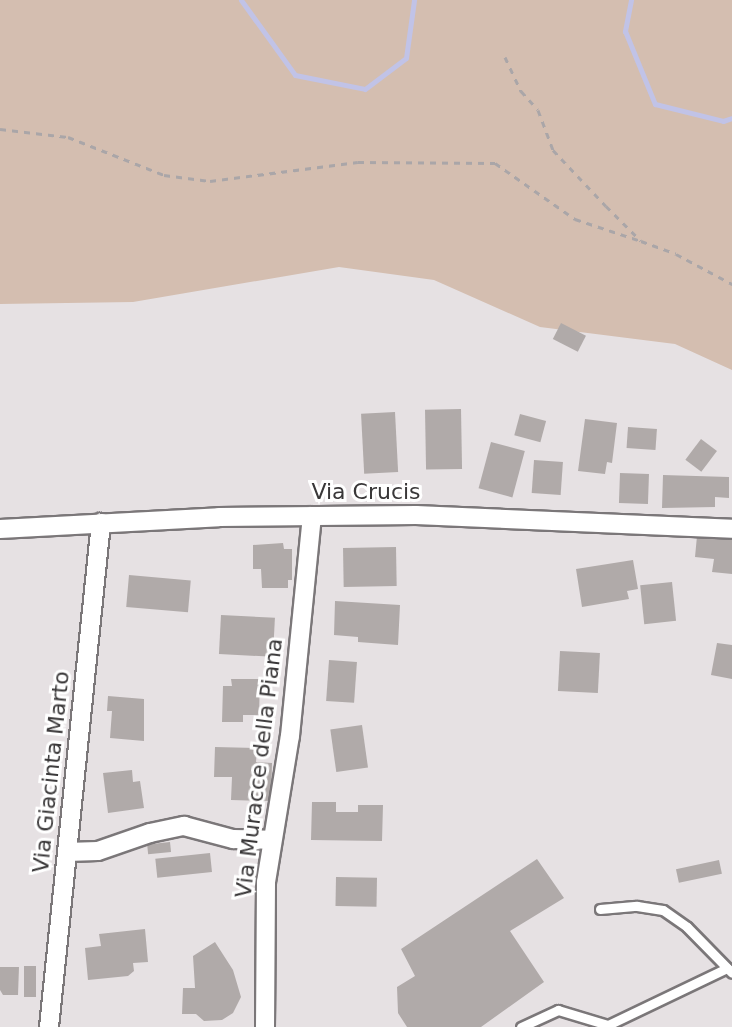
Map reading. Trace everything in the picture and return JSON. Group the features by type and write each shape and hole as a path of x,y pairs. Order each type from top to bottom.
{"street":[{"name":"Via Crucis","path":"0,529 101,523 416,515 732,529"},
{"name":"Via Muracce della Piana","path":"265,1027 265,903 272,840 290,736 312,516"},
{"name":"Via Giacinta Marto","path":"49,1027 101,523"},
{"path":"67,852 98,851 150,833 184,826 233,839 272,840"}],"lane":[{"path":"521,1027 558,1010 608,1026 730,970 687,927 663,910 637,906 600,909"}],"path":[{"path":"505,57 521,91 538,110 553,150 641,241"},
{"path":"0,129 68,137 164,175 210,181 358,162 495,163 575,219 676,254 732,284"}],"shaded area":[{"path":"0,0 732,0 732,370 675,344 540,327 434,280 339,267 133,302 0,304"}],"building":[{"path":"561,323 586,336 578,352 553,339"},
{"path":"461,409 462,469 426,470 425,410"},
{"path":"395,412 398,472 364,474 361,414"},
{"path":"520,414 546,421 540,442 514,435"},
{"path":"585,419 617,423 612,463 607,462 605,474 578,471"},
{"path":"628,427 657,429 655,450 627,448"},
{"path":"701,439 717,451 701,472 685,460"},
{"path":"491,442 525,451 512,497 479,488"},
{"path":"534,460 563,462 561,495 532,493"},
{"path":"620,473 649,474 648,504 619,503"},
{"path":"663,475 729,477 729,498 715,497 715,507 662,508"},
{"path":"697,536 732,540 732,574 712,572 714,559 695,557"},
{"path":"283,543 284,549 292,549 292,580 288,580 288,588 262,588 261,569 253,569 253,545"},
{"path":"396,547 397,586 344,587 343,548"},
{"path":"633,560 638,589 627,591 629,599 582,607 576,569"},
{"path":"129,575 191,580 188,612 126,607"},
{"path":"672,582 676,621 644,624 640,585"},
{"path":"335,601 400,605 398,645 358,642 358,637 334,635"},
{"path":"221,615 275,618 273,657 219,654"},
{"path":"717,643 732,645 732,679 711,675"},
{"path":"560,651 600,653 598,693 558,691"},
{"path":"329,660 357,662 354,703 326,701"},
{"path":"231,679 260,679 259,715 243,715 243,722 222,722 223,686 232,686"},
{"path":"108,696 144,699 144,741 110,738 112,711 107,711"},
{"path":"362,725 368,768 336,772 330,729"},
{"path":"215,747 257,748 256,762 272,763 271,801 231,800 232,777 214,777"},
{"path":"132,770 133,782 140,781 144,808 108,813 103,773"},
{"path":"312,802 336,802 336,812 358,812 358,805 383,805 382,841 311,840"},
{"path":"170,842 171,852 148,854 147,844"},
{"path":"210,853 212,872 157,878 155,859"},
{"path":"537,859 564,898 510,931 544,982 481,1027 407,1027 398,1013 397,987 415,976 401,949"},
{"path":"719,860 722,874 679,883 676,869"},
{"path":"336,877 377,878 376,907 335,906"},
{"path":"145,929 148,962 133,963 134,971 128,976 88,980 85,948 101,946 99,934"},
{"path":"215,942 233,970 241,997 233,1013 222,1020 204,1021 196,1014 182,1014 183,988 195,988 193,956"},
{"path":"24,966 36,966 36,997 24,997"},
{"path":"0,967 19,967 18,995 3,995 0,990"}],"waterway":[{"path":"241,0 295,75 365,89 406,58 414,0"},
{"path":"631,0 625,31 655,104 723,121 732,118"}]}
